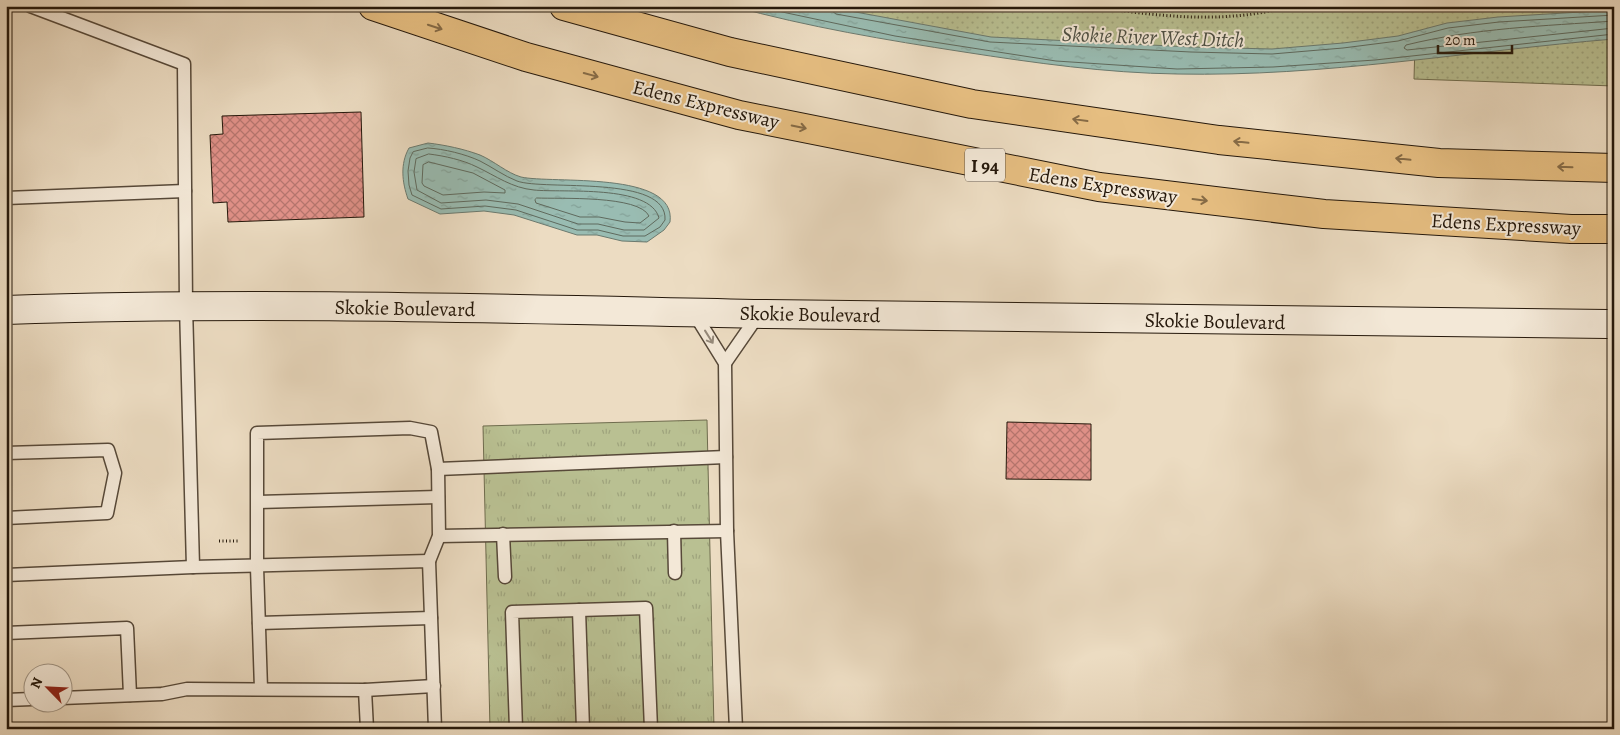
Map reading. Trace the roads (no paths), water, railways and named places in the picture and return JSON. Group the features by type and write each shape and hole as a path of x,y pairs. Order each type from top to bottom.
{"highway":[{"name":"Edens Expressway","path":"372,6 526,57 739,115 1098,188 1324,214 1571,229 1614,229"},
{"path":"564,6 730,52 972,104 1219,140 1429,162 1614,168"}],"main road":[{"name":"Skokie Boulevard","path":"6,310 186,306 693,311 759,314 1222,321 1614,324"}],"lane":[{"path":"30,6 184,64 186,306 193,567"},
{"path":"6,198 185,191"},
{"path":"693,311 725,363 727,531 736,729"},
{"path":"725,363 759,314"},
{"path":"261,689 257,433 410,428 431,432 438,469 439,536 429,561 436,729"},
{"path":"6,453 108,450 116,473 107,513 6,518"},
{"path":"438,469 726,457"},
{"path":"258,502 438,497"},
{"path":"674,531 675,573"},
{"path":"439,536 727,531"},
{"path":"504,534 505,577"},
{"path":"6,575 193,567 258,567 429,561"},
{"path":"516,729 512,612 646,608 651,729"},
{"path":"579,610 583,729"},
{"path":"259,623 431,618"},
{"path":"6,633 128,628 130,695"},
{"path":"72,698 162,694 187,688 365,690 434,686"},
{"path":"365,690 367,729"},
{"path":"6,700 22,699"}],"water":[{"path":"732,6 823,6 991,37 1272,49 1398,36 1447,23 1498,17 1614,10 1614,39 1396,62 1287,71 1232,74 1150,73 1070,67 876,38 818,27"},
{"path":"428,143 480,155 521,177 610,183 634,187 654,194 667,205 670,222 664,230 647,242 622,241 597,235 577,235 514,215 484,211 440,214 408,199 404,186 403,167 409,148"}],"water label":[{"name":"Skokie River West Ditch","path":"1153,37"}]}
